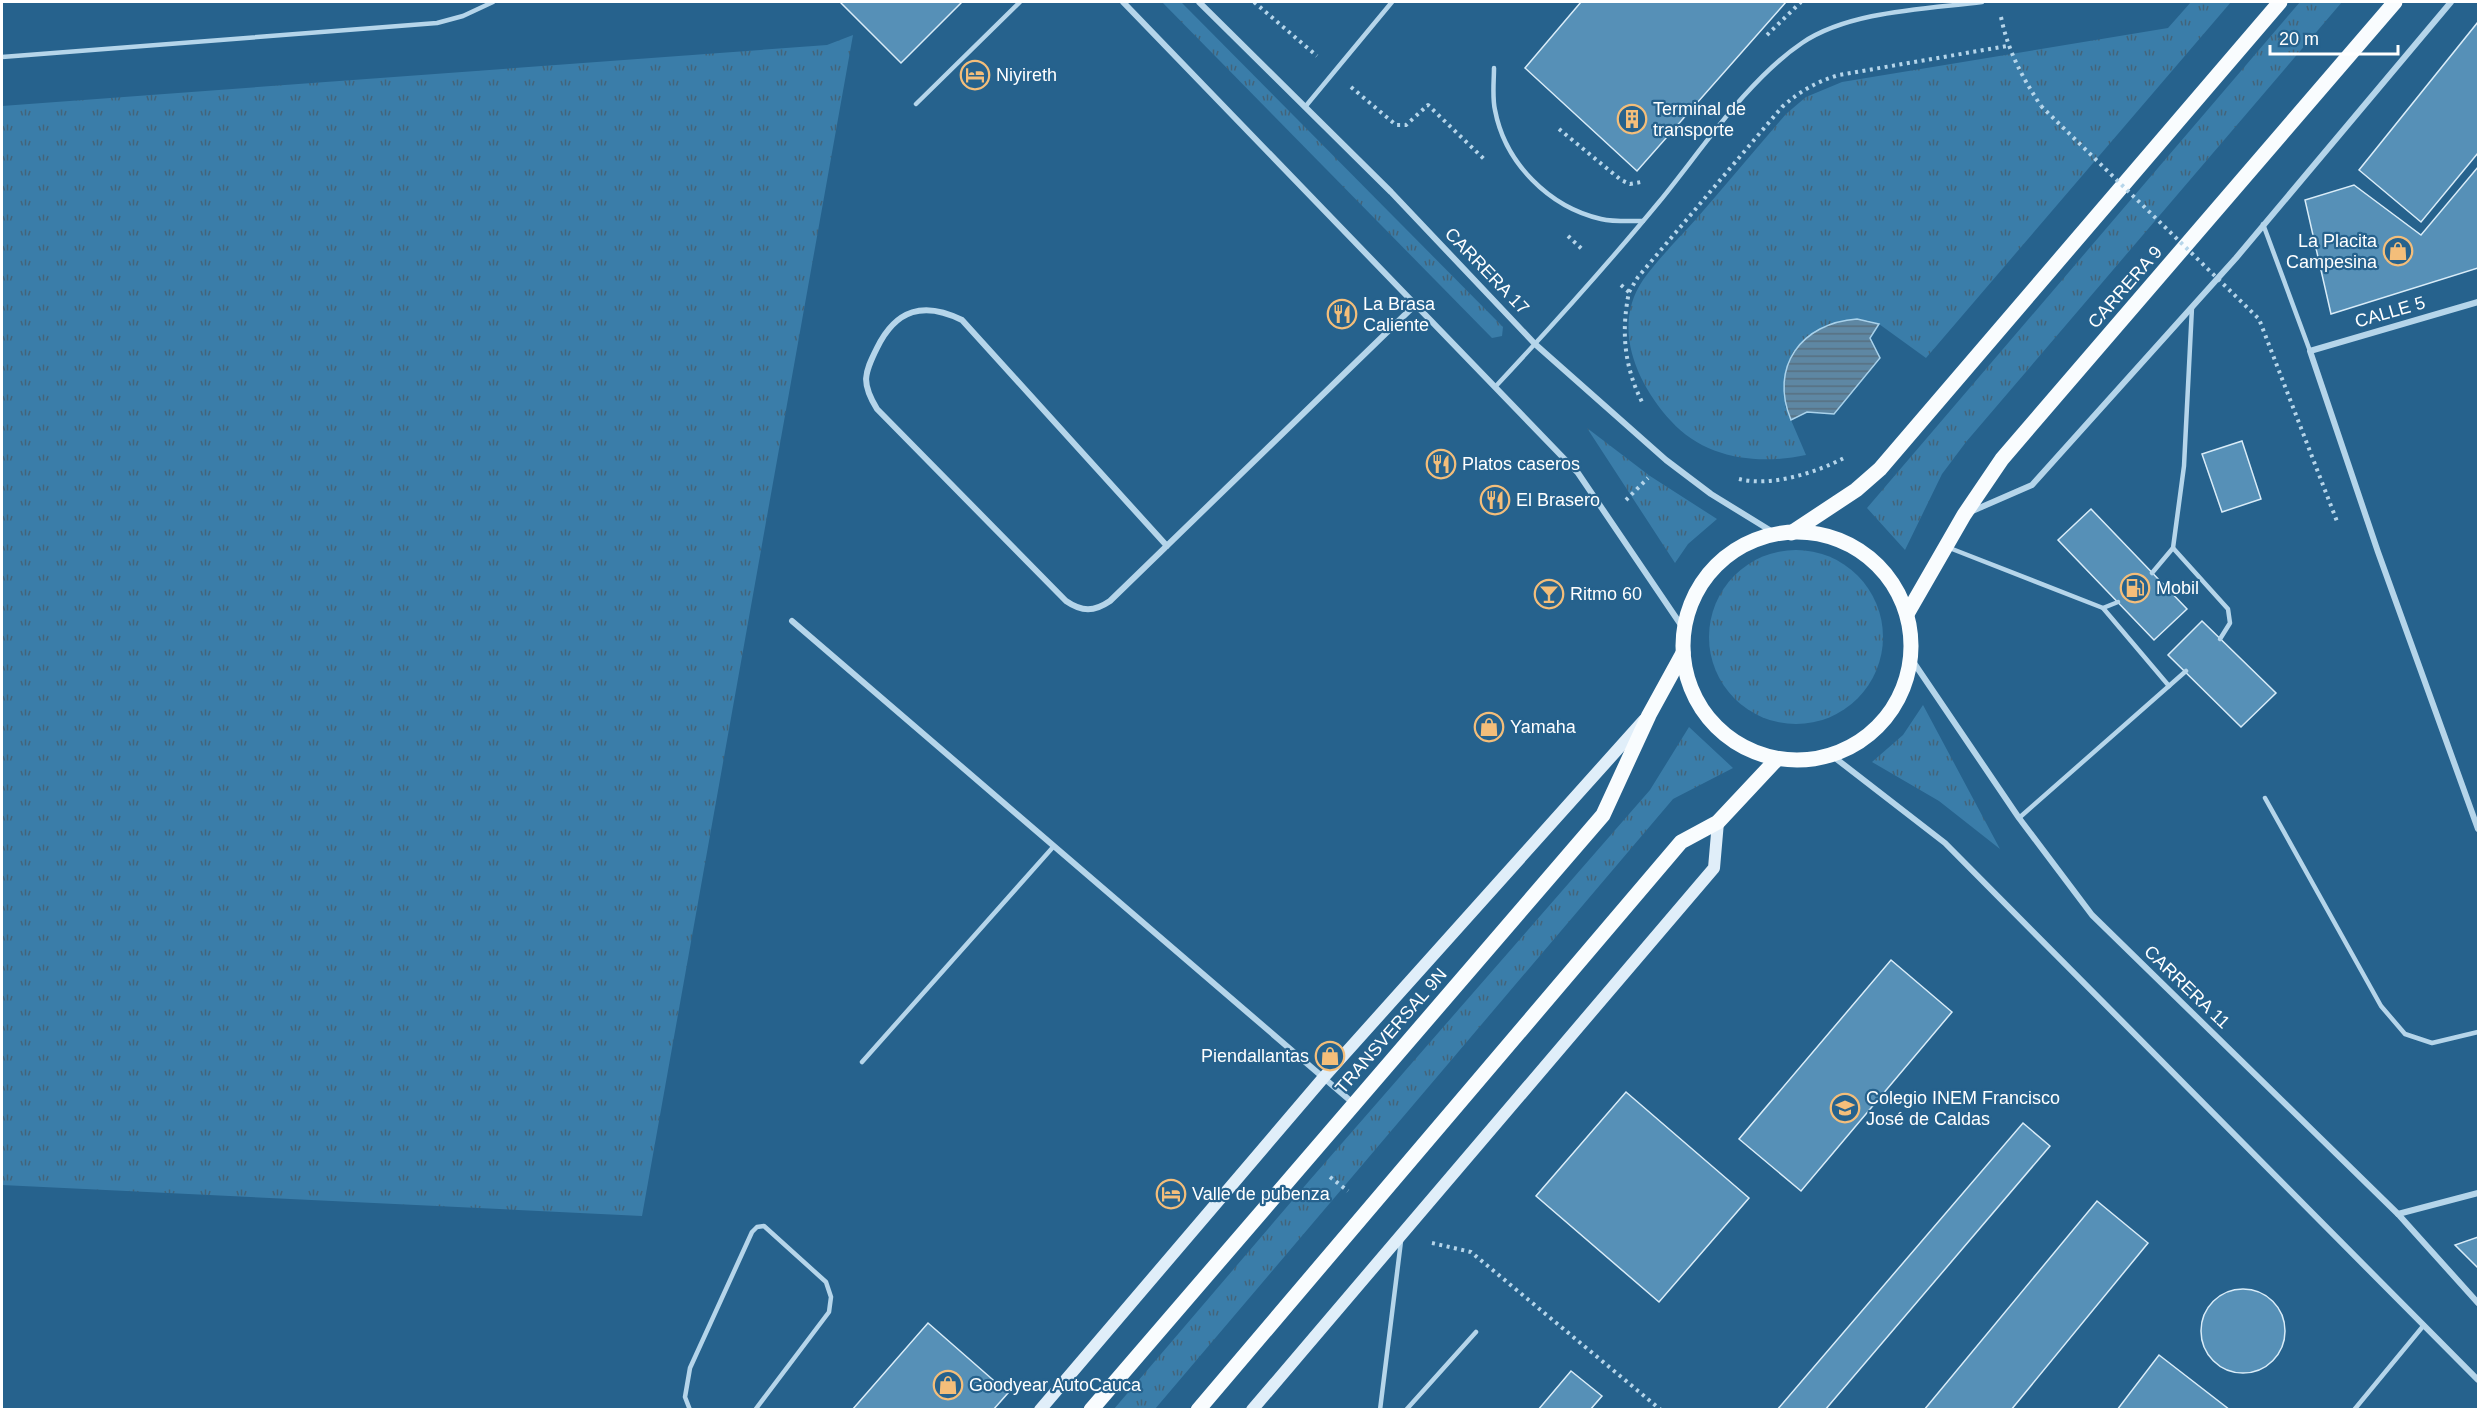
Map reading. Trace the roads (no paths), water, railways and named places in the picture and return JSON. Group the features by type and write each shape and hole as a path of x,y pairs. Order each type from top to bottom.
{"main road":[{"path":"1791,533 1856,490 1880,469 2280,2"},
{"name":"CARRERA 9","path":"1907,614 1964,514 2002,459 2396,2"},
{"path":"1791,533 1822,536 1850,546 1875,564 1895,587 1907,614 1912,637 1912,660 1906,687 1899,703 1877,732 1830,754 1804,759 1777,759 1758,753 1734,741 1713,724 1698,701 1688,677 1681,626 1689,602 1701,581 1717,563 1737,549 1776,534 1791,533"},
{"name":"TRANSVERSAL 9N","path":"1091,1410 1603,816 1648,715 1683,653"},
{"path":"1040,1410 1324,1077 1648,715"},
{"path":"1198,1410 1681,842 1718,822 1777,759"},
{"path":"1252,1410 1714,868 1718,822"}],"street":[{"path":"1123,2 1578,473 1681,626"},
{"name":"CARRERA 17","path":"1199,2 1390,192 1535,344 1666,460 1711,494 1776,534"},
{"path":"1964,514 2032,485 2192,304 2236,258 2451,2"},
{"name":"CALLE 5","path":"2310,351 2478,302"},
{"path":"1167,546 962,320 940,311 919,310 894,322 884,334 867,368 865,381 868,394 877,409 1066,601 1088,610 1100,608 1167,546 1415,305"},
{"path":"2310,351 2378,552 2478,829"},
{"path":"792,621 1354,1103"},
{"name":"CARRERA 11","path":"1912,660 2019,818 2092,915 2397,1214 2478,1303"},
{"path":"1830,754 1945,843 2478,1380"},
{"path":"2397,1214 2478,1193"}],"lane":[{"path":"2,57 437,23 463,16 494,2"},
{"path":"916,104 1020,2"},
{"path":"1305,107 1333,70 1392,2"},
{"path":"1496,386 1643,221 1759,79 1802,42 1838,25 1888,14 1982,2"},
{"path":"1494,68 1495,109 1508,147 1531,181 1564,206 1602,219 1643,221"},
{"path":"2263,224 2310,351"},
{"path":"2151,573 2173,548 2184,466 2192,304"},
{"path":"1945,546 2103,608 2169,686"},
{"path":"2173,548 2228,609 2230,623 2220,639"},
{"path":"2103,608 2118,602"},
{"path":"2019,818 2186,671"},
{"path":"2265,798 2381,1006 2405,1034 2432,1043 2478,1032"},
{"path":"862,1062 1054,846"},
{"path":"690,1410 685,1397 690,1368 752,1232 764,1226 826,1282 831,1297 829,1312 755,1410"},
{"path":"1380,1410 1402,1235"},
{"path":"2354,1410 2424,1325"},
{"path":"1406,1410 1476,1332"}],"place":[{"name":"Niyireth","path":"975,75"},
{"name":"Terminal de transporte","path":"1632,119"},
{"name":"La Placita Campesina","path":"2398,251"},
{"name":"La Brasa Caliente","path":"1342,314"},
{"name":"Platos caseros","path":"1441,464"},
{"name":"El Brasero","path":"1495,500"},
{"name":"Mobil","path":"2135,588"},
{"name":"Ritmo 60","path":"1549,594"},
{"name":"Yamaha","path":"1489,727"},
{"name":"Piendallantas","path":"1330,1056"},
{"name":"Colegio INEM Francisco José de Caldas","path":"1845,1108"},
{"name":"Valle de pubenza","path":"1171,1194"},
{"name":"Goodyear AutoCauca","path":"948,1385"}]}
